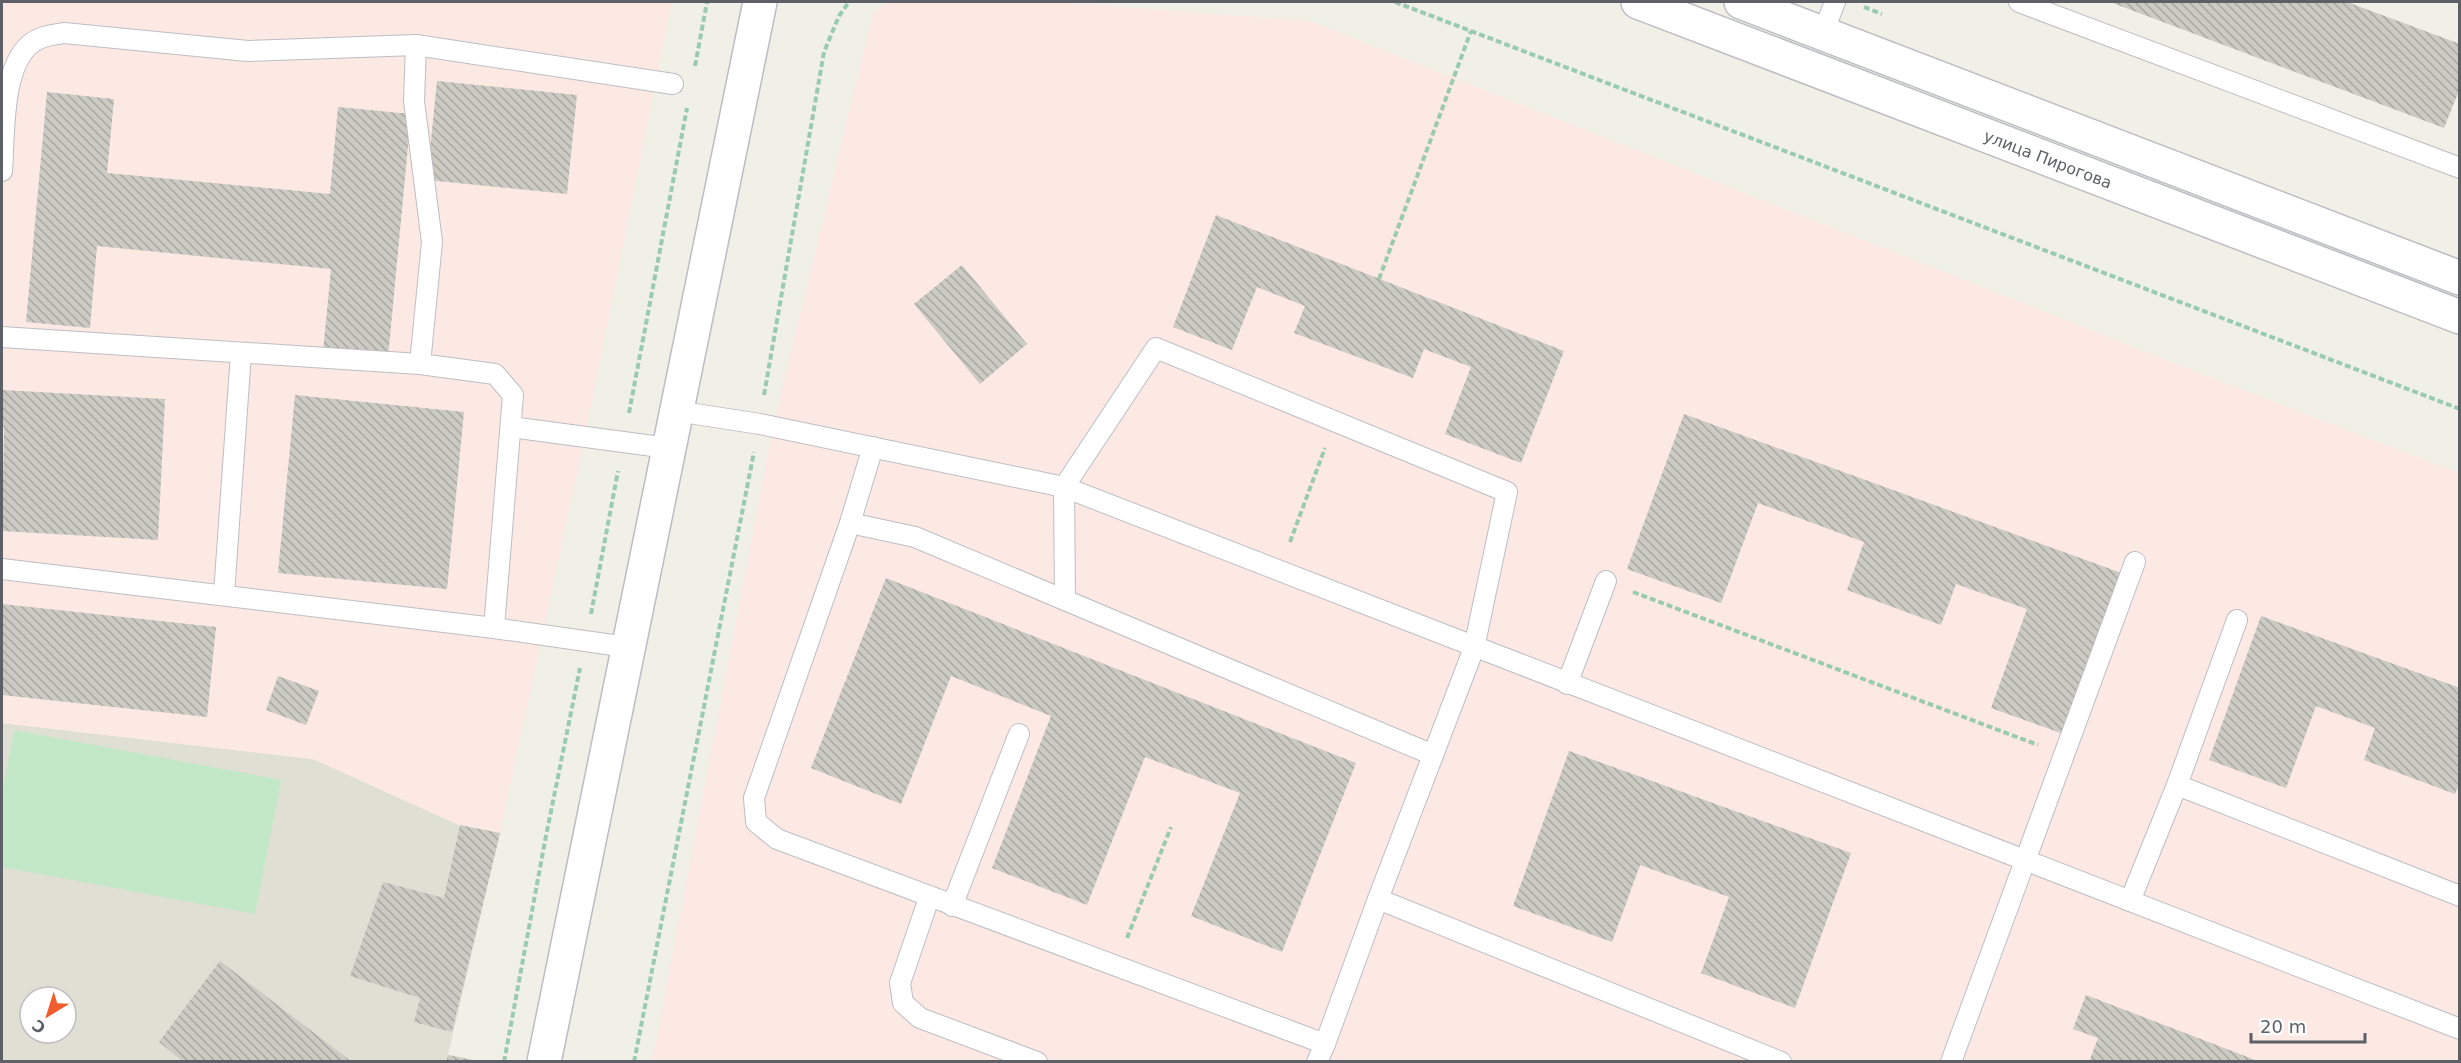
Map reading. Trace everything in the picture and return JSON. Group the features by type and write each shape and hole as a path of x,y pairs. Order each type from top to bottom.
{"main road":[{"path":"544,1062 759,2"},
{"name":"улица Пирогова","path":"1638,2 2460,316"},
{"path":"1741,2 2460,278"},
{"path":"1810,66 1823,33"}],"lane":[{"path":"1823,33 1835,2"},
{"path":"2019,2 2460,168"},
{"path":"2,171 10,77 20,54 39,38 64,33 248,51 416,45 673,84"},
{"path":"416,45 414,101 432,242 420,364"},
{"path":"2,337 420,364 495,374 513,394 494,628"},
{"path":"873,447 850,523 754,798 756,822 777,839 1116,967 1321,1053 1474,648 1508,492 1156,348 1064,487 1065,600"},
{"path":"224,594 241,352"},
{"path":"676,411 759,424 1064,487 2460,1029"},
{"path":"511,427 668,448"},
{"path":"850,523 915,537 1433,755"},
{"path":"1950,1062 2135,562"},
{"path":"2,569 224,594 627,647"},
{"path":"1567,684 1606,582"},
{"path":"2130,901 2177,785 2236,620"},
{"path":"952,906 1019,734"},
{"path":"2177,785 2460,896"},
{"path":"929,898 900,983 903,1003 920,1018 1036,1062"},
{"path":"1378,899 1781,1062"}],"path":[{"path":"694,72 707,2"},
{"path":"763,406 824,52 839,16 849,2"},
{"path":"1395,2 2460,409"},
{"path":"1379,279 1471,31"},
{"path":"627,424 687,107"},
{"path":"1279,571 1335,421"},
{"path":"634,1062 756,444"},
{"path":"589,623 619,466"},
{"path":"1606,582 2064,755"},
{"path":"504,1062 545,841 582,662"},
{"path":"1116,967 1171,827"}],"shaded area":[{"path":"2,2 672,2 585,436 500,833 459,825 313,759 2,723"},
{"path":"887,2 1051,2 1310,21 2225,383 2459,473 2459,1061 652,1062 773,427 873,12"},
{"path":"2,723 313,759 459,825 500,833 448,1055 478,1061 2,1062"}],"green space":[{"path":"14,730 281,780 255,914 2,867 2,795"}],"building":[{"path":"2110,2 2347,2 2460,44 2460,88 2444,128"},
{"path":"437,81 577,95 567,194 427,180"},
{"path":"47,92 114,99 107,173 330,194 338,107 411,114 388,358 323,352 331,269 97,246 90,328 26,322"},
{"path":"1216,215 1564,351 1521,463 1445,434 1471,367 1424,349 1413,378 1294,333 1305,306 1257,287 1232,350 1173,327"},
{"path":"962,265 1027,344 980,384 914,304"},
{"path":"2,390 165,399 158,540 2,531 4,427 2,427"},
{"path":"295,395 464,412 447,589 278,573"},
{"path":"1684,414 2127,575 2069,736 1991,708 2027,609 1956,584 1941,625 1847,590 1864,542 1758,503 1721,603 1627,569"},
{"path":"886,578 1356,763 1282,952 1191,916 1240,793 1145,757 1087,905 992,868 1051,716 951,676 901,804 811,768"},
{"path":"2,604 216,627 207,717 2,695"},
{"path":"2261,616 2460,688 2460,782 2455,794 2364,760 2375,728 2316,706 2286,788 2209,760"},
{"path":"278,676 319,691 306,725 266,710"},
{"path":"1569,751 1851,853 1795,1008 1701,973 1729,897 1640,865 1612,942 1513,906"},
{"path":"460,825 500,833 452,1032 414,1022 420,998 350,976 383,882 444,898"},
{"path":"220,961 352,1062 184,1062 159,1042"},
{"path":"2086,995 2258,1062 2089,1062 2098,1038 2073,1029"},
{"path":"448,1055 473,1060 473,1062 446,1062"}]}
